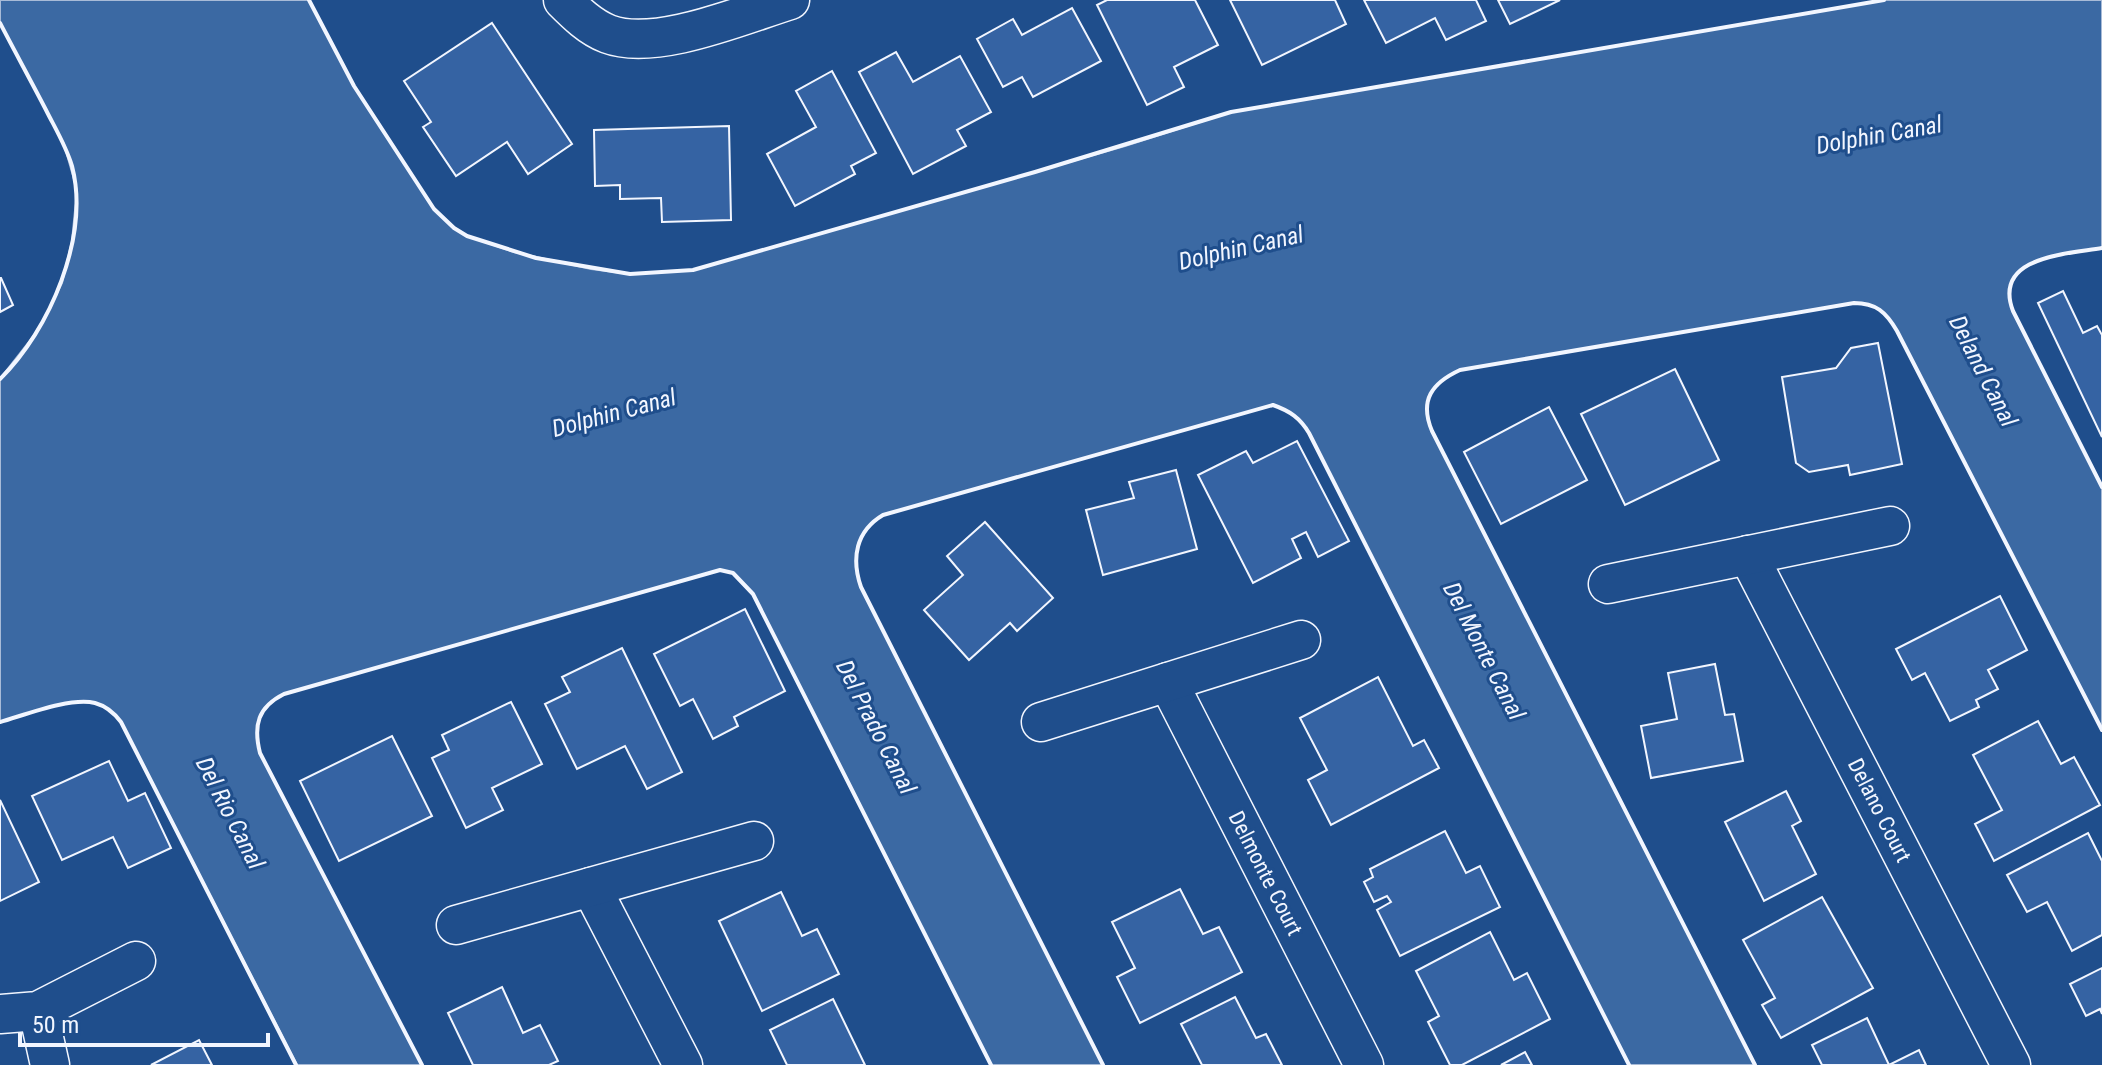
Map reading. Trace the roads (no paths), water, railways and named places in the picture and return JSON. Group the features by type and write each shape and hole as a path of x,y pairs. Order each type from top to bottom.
{"street":[{"path":"563,0 577,14 608,34 644,39 679,34 790,0"},
{"path":"1608,584 1890,526"},
{"name":"Delano Court","path":"1748,555 2011,1065"},
{"path":"1041,722 1301,640"},
{"name":"Delmonte Court","path":"1168,682 1364,1065"},
{"path":"456,925 754,841"},
{"path":"591,887 683,1065"},
{"path":"0,1014 38,1011 136,961"},
{"path":"38,1011 50,1065"}],"water":[{"path":"0,0 309,0 354,86 434,209 454,228 467,236 514,252 630,274 693,270 1125,146 1231,112 1884,0 2102,0 2102,248 2037,261 2023,268 2013,279 2009,293 2013,311 2102,487 2102,730 1897,331 1889,319 1874,307 1854,303 1460,370 1442,381 1431,394 1427,410 1432,431 1755,1065 1629,1065 1309,433 1294,416 1273,405 883,515 867,529 858,546 856,566 861,587 1103,1065 991,1065 753,594 733,573 720,570 284,694 268,705 258,725 260,753 422,1065 297,1065 119,719 95,703 73,702 0,722 0,379 39,329 62,283 72,241 77,190 64,144 0,23"}],"water label":[{"name":"Dolphin Canal","path":"1879,135"},
{"name":"Dolphin Canal","path":"1241,248"},
{"name":"Deland Canal","path":"1983,371"},
{"name":"Dolphin Canal","path":"614,413"},
{"name":"Del Monte Canal","path":"1484,651"},
{"name":"Del Prado Canal","path":"876,727"},
{"name":"Del Rio Canal","path":"230,813"}]}
